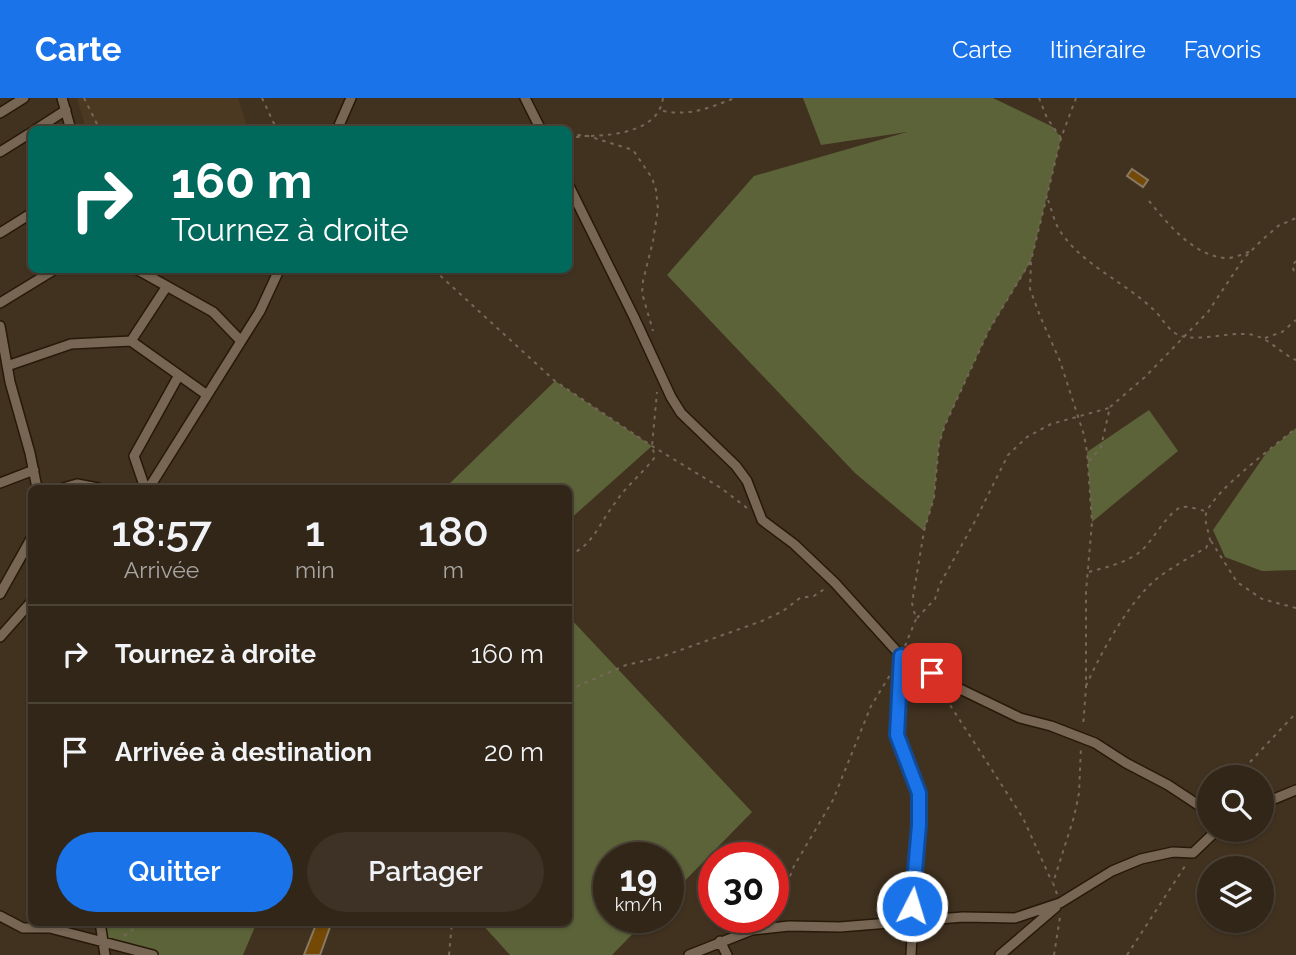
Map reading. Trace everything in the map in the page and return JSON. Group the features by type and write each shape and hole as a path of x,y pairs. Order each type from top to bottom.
{"street":[{"path":"0,113 24,98"},
{"path":"62,98 70,126"},
{"path":"339,126 351,98"},
{"path":"525,98 539,126"},
{"path":"41,126 66,110"},
{"path":"0,152 28,134"},
{"path":"572,192 671,397 681,413 736,466 747,481 762,520 794,544 835,583 901,656 1020,718 1082,737 1197,804"},
{"path":"0,233 28,216"},
{"path":"0,303 49,273"},
{"path":"143,273 213,312 241,341"},
{"path":"149,485 267,300 278,273"},
{"path":"131,341 167,286"},
{"path":"0,326 7,366 36,485"},
{"path":"7,366 71,344 131,341 207,395"},
{"path":"146,485 134,456 178,375"},
{"path":"0,483 34,470"},
{"path":"0,594 28,544"},
{"path":"0,637 28,606"},
{"path":"901,656 897,735 919,793 911,955"},
{"path":"1274,799 1296,790"},
{"path":"1000,955 1060,903 1112,871 1130,863 1173,852 1193,853 1204,842"},
{"path":"689,955 752,930 789,926 840,928 963,917 1015,918 1060,903"},
{"path":"0,916 23,928 50,928 153,955"},
{"path":"101,926 105,955"},
{"path":"720,941 727,955"}],"path":[{"path":"84,98 98,126"},
{"path":"262,98 275,126"},
{"path":"572,140 629,132 655,118 662,111 663,98"},
{"path":"662,111 682,114 700,111 735,98"},
{"path":"1039,98 1047,118 1061,138"},
{"path":"1053,883 1079,793 1086,687 1084,641 1092,522 1088,463 1079,416 1030,289 1031,261 1061,138 1076,98"},
{"path":"572,134 589,136 633,150 652,178 658,209 642,293 654,335"},
{"path":"1048,200 1059,230 1076,250 1154,310 1171,330 1184,336 1220,337 1246,333 1265,338 1296,360"},
{"path":"1149,201 1171,228 1197,247 1222,258 1252,250"},
{"path":"789,878 832,800 871,706 901,656 916,619 936,599 940,584 1008,455 1027,437 1051,424 1110,407 1145,377 1208,312 1252,250 1278,226 1296,218"},
{"path":"916,619 912,603 923,531 934,498 939,444 989,330 1031,261"},
{"path":"1296,261 1292,266 1296,276"},
{"path":"437,273 555,381 720,488 762,520"},
{"path":"1265,338 1282,332 1296,320"},
{"path":"572,554 581,551 590,542 616,501 654,457 653,412 660,372"},
{"path":"1088,463 1101,447 1110,407"},
{"path":"1296,428 1227,487 1205,517 1210,540 1237,582 1262,599 1296,608"},
{"path":"1088,573 1119,563 1141,551 1174,511 1182,507 1207,511"},
{"path":"1086,687 1098,659 1143,593 1158,578 1206,548 1210,540"},
{"path":"572,689 626,665 661,657 761,621 783,611 800,598 814,596 835,583"},
{"path":"932,673 959,720 1023,818 1053,883 1060,903 1054,955"},
{"path":"1248,765 1296,713"},
{"path":"1127,955 1193,853"},
{"path":"114,943 137,926"},
{"path":"449,955 452,926"}],"shaded area":[{"path":"77,98 238,98 247,126 85,126"}],"green space":[{"path":"803,98 993,98 1053,127 1061,138 1031,261 989,330 945,425 939,444 934,498 924,531 855,473 667,275 754,176 907,132 821,145"},
{"path":"555,381 652,446 572,517 572,485 448,485"},
{"path":"1149,410 1178,451 1092,522 1087,452"},
{"path":"1296,428 1296,570 1262,571 1225,557 1213,530 1267,452"},
{"path":"572,620 752,812 723,842 698,842 698,867 684,882 684,842 593,842 593,933 633,933 612,955 510,955 484,926 572,926"},
{"path":"101,926 255,926 243,955 153,955 103,940"}],"building":[{"path":"1132,169 1148,180 1143,187 1127,176"},
{"path":"315,926 330,927 320,955 304,955"}],"route":[{"path":"912,906 919,793 897,735 901,656 932,673"}]}
